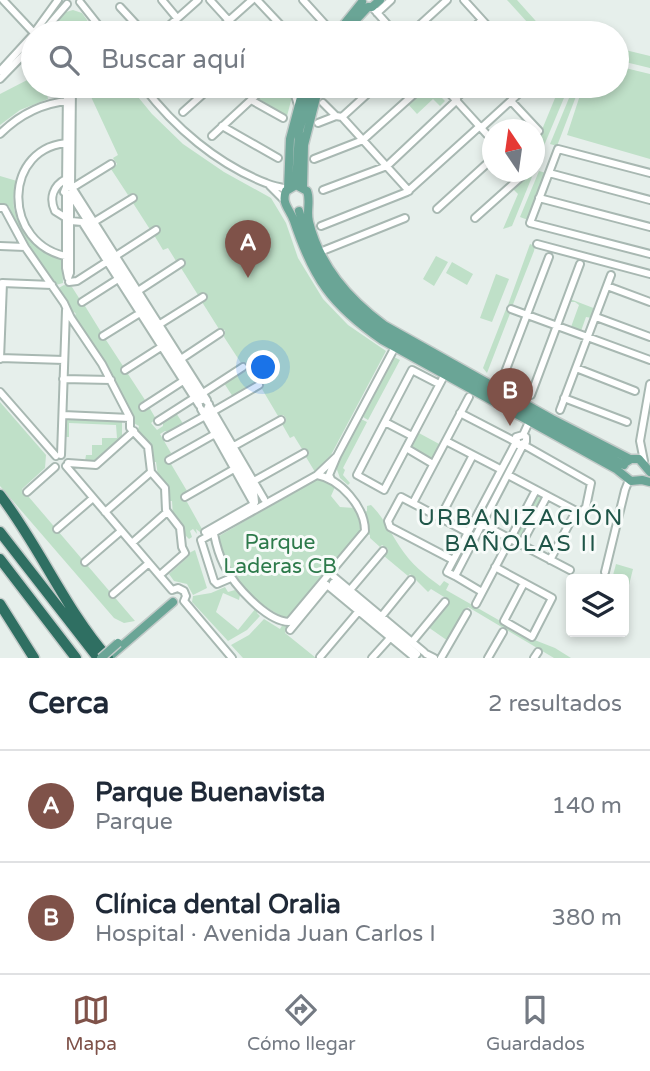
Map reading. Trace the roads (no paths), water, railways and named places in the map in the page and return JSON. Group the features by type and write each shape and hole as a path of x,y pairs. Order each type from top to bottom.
{"highway":[{"path":"0,495 81,624 108,658"},
{"path":"0,532 99,658"},
{"path":"0,559 76,658"},
{"path":"0,604 34,658"},
{"path":"38,611 44,625 69,658"}],"main road":[{"path":"346,21 380,0"},
{"path":"290,186 290,139 299,98"},
{"path":"290,186 299,131 300,98"},
{"path":"290,186 309,195 303,209 306,238 322,271 338,293 364,319 380,331 474,383 629,461 639,459 647,467 646,481 627,477 444,376 352,318 331,297 308,261 284,200 304,145 316,98"},
{"path":"288,209 303,209"},
{"path":"303,209 320,252 334,278 359,305 384,325 629,461"},
{"path":"627,477 629,461"},
{"path":"108,658 172,601"},
{"path":"99,658 120,645"}],"street":[{"path":"3,0 22,21"},
{"path":"162,0 177,18"},
{"path":"174,21 198,0"},
{"path":"210,0 228,21 255,0 276,21"},
{"path":"303,0 323,21"},
{"path":"368,6 391,0"},
{"path":"424,21 447,0"},
{"path":"464,0 482,20"},
{"path":"45,21 62,1"},
{"path":"62,1 74,5 81,1 92,21"},
{"path":"50,21 62,1"},
{"path":"368,6 384,21"},
{"path":"120,7 133,21"},
{"path":"0,71 21,48"},
{"path":"0,79 21,57"},
{"path":"69,98 69,189 68,257 45,249 32,239 20,218 16,199 20,181 33,159 52,146 69,143"},
{"path":"153,98 196,141 235,167 268,184 284,200"},
{"path":"183,112 199,98"},
{"path":"318,123 339,116 362,98"},
{"path":"314,159 363,141 410,98"},
{"path":"321,226 409,191 514,98"},
{"path":"212,136 251,100 283,118"},
{"path":"323,190 387,166 456,100 480,127"},
{"path":"0,134 26,113 69,101"},
{"path":"511,101 527,119"},
{"path":"323,103 339,116 409,191"},
{"path":"222,126 278,158"},
{"path":"650,173 558,149 530,223 650,254"},
{"path":"111,164 69,189 55,187 51,198 55,211 68,220 82,222 112,259"},
{"path":"437,209 482,168"},
{"path":"549,173 650,200"},
{"path":"475,218 515,182"},
{"path":"268,184 290,186"},
{"path":"69,189 94,222 112,259 118,279 133,293 156,328"},
{"path":"69,189 260,499"},
{"path":"94,222 133,198"},
{"path":"539,198 650,227"},
{"path":"2,208 111,380 130,418 130,428 149,448 151,472 165,488 167,512 180,528 185,553 160,575"},
{"path":"320,252 405,218"},
{"path":"69,282 76,282 156,230"},
{"path":"537,244 650,274"},
{"path":"0,246 25,247"},
{"path":"502,380 548,257"},
{"path":"133,293 181,263"},
{"path":"531,395 580,264"},
{"path":"560,410 611,275"},
{"path":"82,302 118,279"},
{"path":"52,285 2,283 0,358 64,360"},
{"path":"607,286 650,302"},
{"path":"156,328 203,297"},
{"path":"55,467 53,461 59,455 63,415 66,308"},
{"path":"511,309 650,360"},
{"path":"103,336 144,310"},
{"path":"596,317 650,337"},
{"path":"176,361 220,333"},
{"path":"125,370 165,343"},
{"path":"331,480 329,475 337,456 395,347"},
{"path":"176,361 219,430 234,446 254,481 260,499"},
{"path":"167,437 243,367"},
{"path":"576,368 635,391"},
{"path":"439,384 412,370 357,475 384,490 444,376"},
{"path":"143,407 187,378"},
{"path":"63,379 111,380"},
{"path":"629,461 640,441 650,384"},
{"path":"158,421 259,385"},
{"path":"0,392 59,455 66,458 67,465 93,498 172,590"},
{"path":"413,503 468,397"},
{"path":"564,398 627,422"},
{"path":"460,413 591,483 586,507 582,511 576,511 508,475"},
{"path":"63,415 130,418"},
{"path":"234,446 281,420"},
{"path":"385,422 412,436"},
{"path":"523,435 528,422"},
{"path":"219,430 225,452 234,469 260,499"},
{"path":"169,460 219,430"},
{"path":"55,467 62,469 67,465 96,465 134,431"},
{"path":"482,592 447,572 517,436 523,435"},
{"path":"455,576 527,440 523,435"},
{"path":"446,440 500,469"},
{"path":"640,441 647,467"},
{"path":"225,452 226,443"},
{"path":"406,449 433,464"},
{"path":"254,481 304,453"},
{"path":"440,518 473,455"},
{"path":"231,578 217,584 214,581 201,540 260,499 317,475 337,456"},
{"path":"236,460 244,464"},
{"path":"27,492 55,467"},
{"path":"185,497 234,469"},
{"path":"105,512 151,472"},
{"path":"211,532 231,578 266,612 291,626 330,580 362,536 365,526 355,504 331,480 317,475"},
{"path":"606,572 627,477"},
{"path":"476,604 536,490"},
{"path":"521,545 547,496"},
{"path":"453,560 390,527 388,521 401,497 467,533"},
{"path":"57,529 93,498"},
{"path":"211,532 249,513 260,499"},
{"path":"249,513 260,499"},
{"path":"550,560 576,511"},
{"path":"132,543 167,512"},
{"path":"482,524 570,570"},
{"path":"85,562 121,531"},
{"path":"350,590 383,551"},
{"path":"113,594 149,563"},
{"path":"495,567 552,598 532,637 504,621 524,583"},
{"path":"330,580 350,590 375,627 412,642 421,656"},
{"path":"330,580 378,618 405,651 434,658"},
{"path":"375,627 378,618 411,580"},
{"path":"172,590 178,588 184,591 184,601 232,658"},
{"path":"172,590 172,601 178,604 184,601"},
{"path":"412,642 445,601"},
{"path":"320,657 361,607"},
{"path":"441,658 467,613"},
{"path":"488,658 503,632"},
{"path":"393,634 421,656"},
{"path":"372,658 393,634"},
{"path":"399,658 405,651"}],"place":[{"name":"Parque Buenavista","path":"248,278"},
{"name":"Clínica dental Oralia","path":"510,426"}],"district":[{"name":"URBANIZACIÓN BAÑOLAS II","path":"521,531"}],"park label":[{"name":"Parque Laderas CB","path":"280,554"}]}
